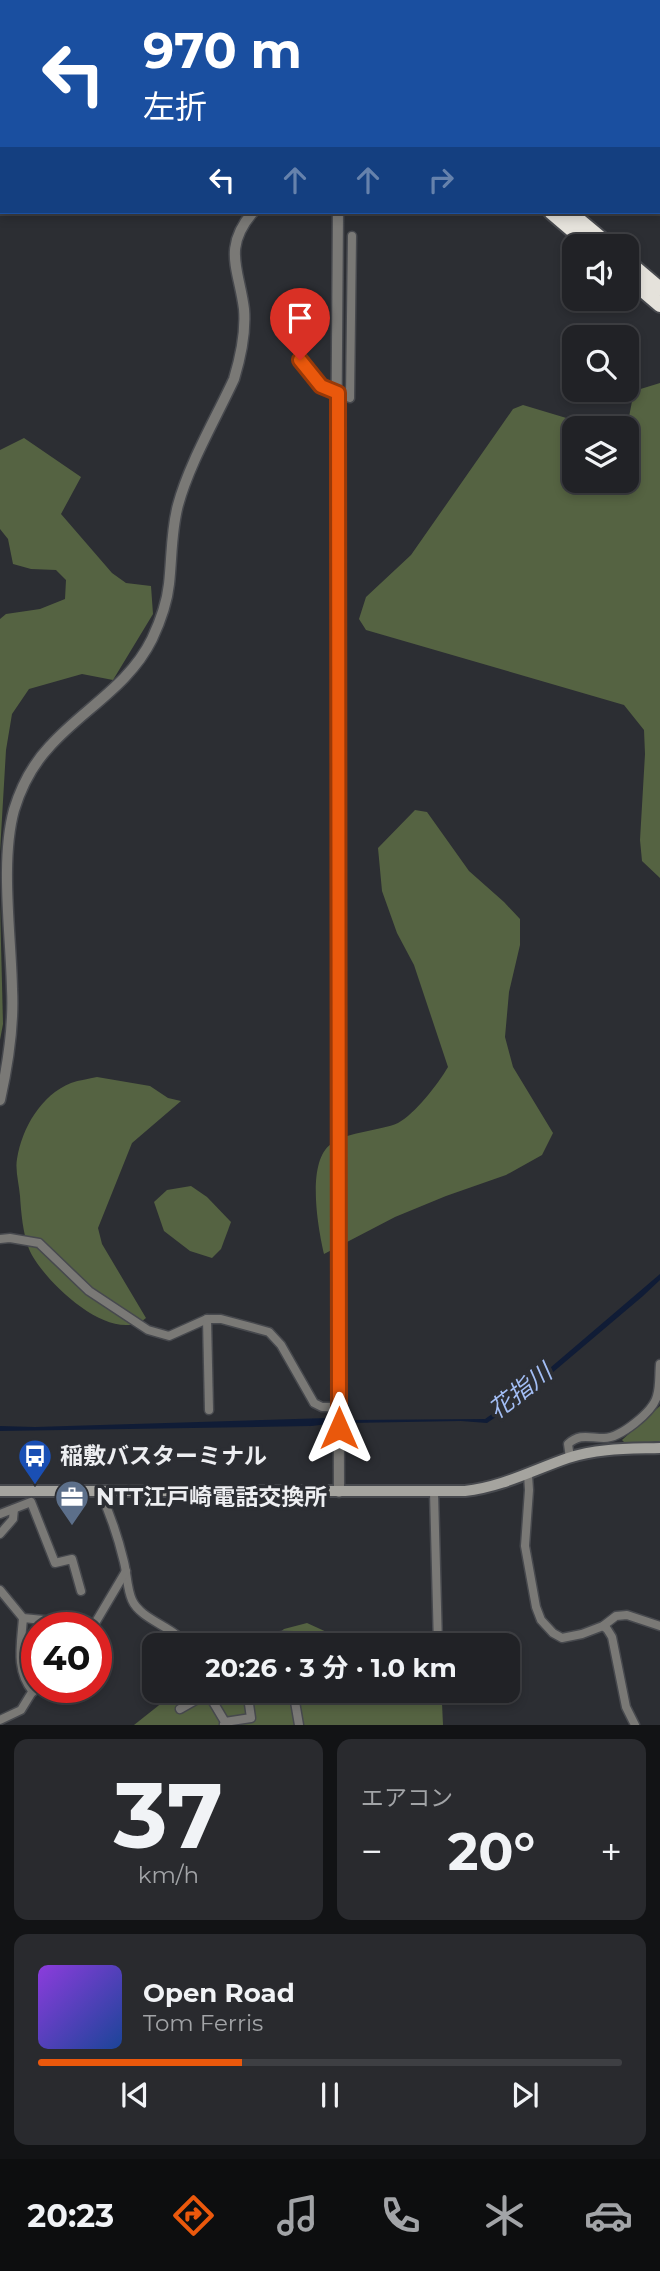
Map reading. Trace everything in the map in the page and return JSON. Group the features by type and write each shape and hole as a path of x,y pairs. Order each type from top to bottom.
{"highway":[{"path":"553,214 577,234"},
{"path":"571,214 595,234"},
{"path":"639,279 660,284"},
{"path":"639,280 660,289"},
{"path":"639,282 660,302"}],"main road":[{"path":"0,1491 478,1490 528,1475 570,1458 604,1450 660,1448"}],"street":[{"path":"0,1100 8,1061 13,993 6,860 13,811 36,763 59,736 130,673 142,658 160,619 169,585 172,535 178,504 234,379 240,358 244,312 233,260 234,247 237,234 252,214"},
{"path":"338,214 339,1492"},
{"path":"296,325 301,331 298,353 300,360 321,386 350,398 352,236"},
{"path":"0,1239 39,1243 89,1291 148,1330 169,1336 207,1319 221,1319 269,1332 281,1345 314,1403 322,1407 339,1407"},
{"path":"207,1319 209,1410"},
{"path":"570,1458 568,1444 575,1438 587,1435 607,1438 633,1426 645,1414 657,1399 660,1364"},
{"path":"528,1475 525,1546 536,1607 541,1620 562,1638 603,1626 616,1616 627,1615 660,1626"},
{"path":"99,1490 120,1547 132,1600 152,1621 174,1633"},
{"path":"433,1492 438,1633"},
{"path":"0,1514 31,1502 55,1563 72,1559 81,1591"},
{"path":"0,1534 13,1519 14,1509"},
{"path":"102,1612 126,1571"},
{"path":"0,1590 21,1616"},
{"path":"603,1626 612,1637 626,1707 635,1725"},
{"path":"21,1640 21,1670"},
{"path":"0,1720 21,1710 25,1703"},
{"path":"180,1709 190,1703"},
{"path":"213,1703 224,1723 251,1718 249,1703"},
{"path":"295,1703 299,1725"}],"green space":[{"path":"660,383 660,878 642,861 640,840 644,730 624,705 366,630 359,619 366,597 411,555 513,409 523,405 562,417 562,493 639,493 639,416 629,416 632,402 639,402 639,389"},
{"path":"24,438 81,477 61,514 112,573 126,583 151,586 153,614 113,680 82,674 29,689 12,714 6,750 0,852 0,619 6,614 40,609 65,599 66,580 56,570 31,569 13,564 8,539 0,529 0,450"},
{"path":"415,810 427,812 469,871 520,919 520,945 509,992 505,1037 513,1067 553,1133 542,1155 506,1175 395,1217 324,1254 316,1196 316,1180 323,1153 338,1140 391,1126 405,1119 426,1098 448,1067 414,965 397,933 382,891 378,848"},
{"path":"0,904 3,1024 0,1040"},
{"path":"97,1077 150,1086 168,1098 181,1101 132,1143 98,1228 102,1244 146,1318 132,1325 115,1324 97,1317 63,1292 36,1262 25,1237 23,1223 17,1163 28,1124 42,1104 60,1088"},
{"path":"191,1186 207,1197 231,1222 221,1249 212,1258 190,1251 164,1231 154,1202 167,1190"},
{"path":"660,1406 660,1441 626,1444 622,1440"},
{"path":"307,1623 329,1633 279,1633 284,1629"},
{"path":"162,1703 442,1703 443,1725 134,1725"}],"water":[{"name":"花指川","path":"660,1274 660,1280 643,1296 519,1401 487,1423 350,1423 350,1420 485,1419 516,1397"},
{"path":"328,1418 328,1424 312,1426 0,1431 0,1426"}],"place":[{"name":"稲敷バスターミナル","path":"35,1486"},
{"name":"NTT江戸崎電話交換所","path":"72,1527"}],"route":[{"path":"300,360 321,386 338,393 339,1428"}]}
